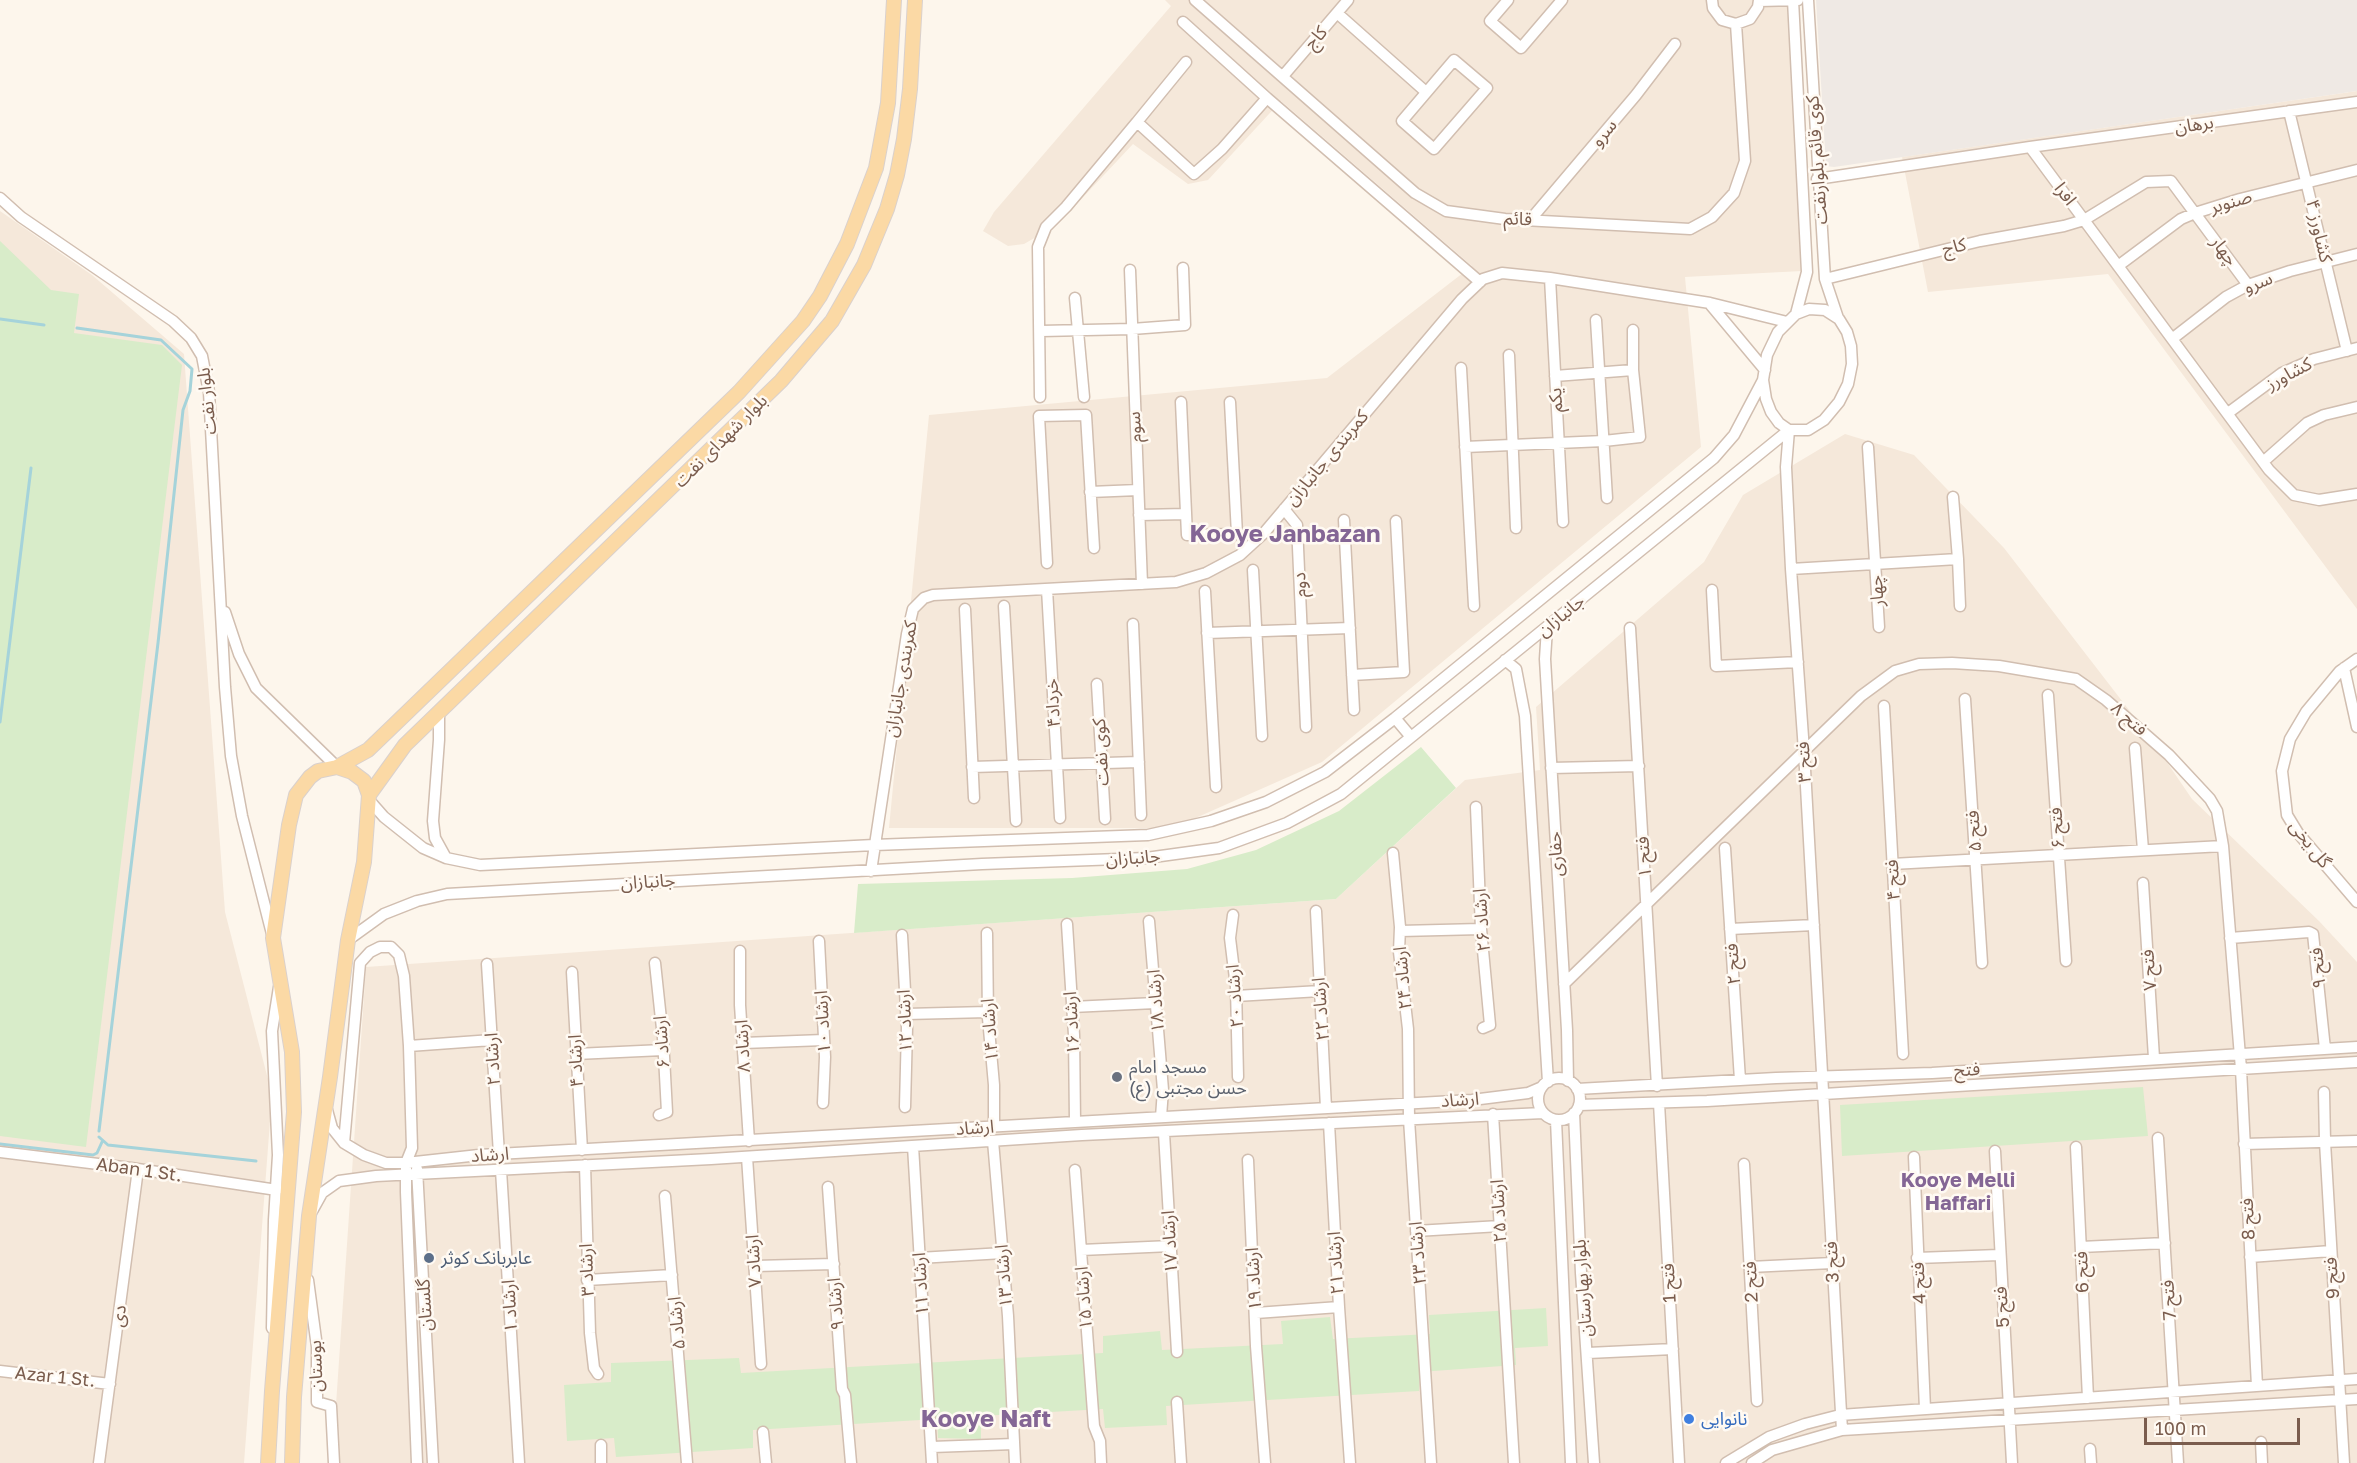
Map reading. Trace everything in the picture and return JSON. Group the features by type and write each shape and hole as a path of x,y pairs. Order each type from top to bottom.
{"main road":[{"name":"بلوار شهدای نفت","path":"268,1463 272,1382 294,1112 291,1052 273,938 289,825 296,795 310,777 318,771 336,767 368,750 739,392 803,321 820,296 848,244 876,168 888,103 894,0"},
{"name":"بلوار شهدای نفت","path":"369,798 405,745 773,390 832,321 868,256 887,209 897,175 910,89 915,0"},
{"path":"292,1463 294,1397 309,1216 348,940 364,862 369,798 364,781 352,772 336,767"}],"street":[{"name":"قائم","path":"1195,0 1414,193 1446,211 1505,219 1690,229 1712,217 1734,193 1745,161 1736,24"},
{"name":"کاج","path":"1283,76 1348,0"},
{"path":"1508,0 1490,21 1521,48 1562,0"},
{"path":"1712,0 1716,14 1728,23 1736,24 1750,19 1759,1 1798,0"},
{"name":"کوی قائم بلوارنفت","path":"1794,0 1807,272 1796,314"},
{"name":"کوی قائم بلوارنفت","path":"1808,0 1817,179 1825,279 1839,318"},
{"path":"1337,13 1426,92"},
{"path":"1183,22 1267,98 1480,282"},
{"name":"سرو","path":"1531,219 1628,104 1675,44"},
{"path":"1454,60 1487,88 1434,149 1402,121 1426,92 1454,60"},
{"path":"1040,397 1041,331 1038,247 1046,227 1066,207 1186,62"},
{"path":"1137,122 1194,174 1222,149 1267,98"},
{"name":"برهان","path":"2030,147 2357,102"},
{"name":"کشاورز ۴","path":"2289,111 2326,261 2352,349"},
{"path":"1817,179 2030,147"},
{"name":"افرا","path":"2030,147 2263,462 2294,495 2319,500 2357,494"},
{"name":"صنوبر","path":"2118,266 2181,219 2195,213 2357,170"},
{"name":"چهار","path":"2084,220 2146,182 2171,181 2248,285"},
{"name":"بلوار نفت","path":"0,198 21,217 173,321 198,347 209,392 221,598"},
{"name":"کاج","path":"1825,279 1980,241 2064,226 2084,220"},
{"name":"سرو","path":"2172,339 2226,297 2248,285 2357,254"},
{"path":"1041,331 1185,325 1183,268"},
{"name":"سوم","path":"1130,270 1142,584"},
{"name":"کمربندی جانبازان","path":"871,871 913,609 924,598 933,595 1176,582 1206,573 1232,560 1264,533 1462,299 1480,282 1502,273 1550,278 1710,303 1788,322"},
{"name":"یکم","path":"1550,278 1563,522"},
{"path":"1075,298 1084,397"},
{"path":"1710,303 1764,375"},
{"path":"1809,309 1825,310 1839,318 1847,332 1851,346 1852,364 1848,384 1839,402 1824,420 1808,430 1789,430 1779,423 1771,412 1764,375 1767,355 1778,332 1796,314 1809,309"},
{"path":"1596,320 1607,498"},
{"path":"1465,447 1604,441 1640,437 1633,370 1633,330"},
{"name":"کشاورز","path":"2228,413 2282,373 2314,359 2352,349"},
{"path":"1509,355 1516,528"},
{"path":"1461,368 1474,606"},
{"path":"1555,376 1633,370"},
{"name":"جانبازان","path":"369,798 402,832 423,848 446,858 480,865 874,845 1148,835 1211,821 1266,802 1325,772 1395,718 1714,458 1734,435 1764,375"},
{"path":"1181,402 1187,535 1237,534 1230,402"},
{"path":"2263,462 2307,423 2324,415 2357,407"},
{"path":"1047,563 1039,417 1086,415 1094,548"},
{"name":"جانبازان","path":"348,940 384,914 447,894 1146,858 1219,848 1287,823 1341,794 1789,430"},
{"name":"فتح ۳","path":"1789,430 1786,467 1791,569 1804,750 1822,1094"},
{"name":"چهار","path":"1868,447 1880,627"},
{"path":"1090,492 1138,490"},
{"path":"1953,497 1960,606"},
{"name":"دوم","path":"1284,509 1297,525 1306,727"},
{"path":"1139,515 1186,514"},
{"path":"1344,520 1354,710"},
{"path":"1352,675 1404,672 1396,521"},
{"path":"1791,569 1958,560"},
{"path":"1253,570 1262,736"},
{"name":"خرداد۴","path":"1047,589 1059,818"},
{"path":"1712,590 1716,666 1798,663"},
{"path":"1205,591 1216,787"},
{"path":"221,598 239,654 256,688 336,767"},
{"path":"221,598 231,756 242,816 273,938"},
{"path":"1004,606 1016,821"},
{"path":"965,609 974,798"},
{"path":"1134,624 1141,815"},
{"path":"1207,633 1350,628"},
{"name":"حفاری","path":"1547,628 1545,659 1568,1081"},
{"name":"فتح ۱","path":"1630,628 1657,1086"},
{"name":"گل یخی","path":"2357,659 2344,668 2306,712 2290,739 2282,771 2287,815 2298,833 2357,902"},
{"name":"حفاری","path":"1505,660 1516,669 1525,716 1545,1084"},
{"name":"فتح ۸","path":"1564,984 1861,696 1895,671 1919,664 1952,663 1999,666 2076,680 2106,700 2169,754 2210,799 2217,811 2223,846 2239,1053"},
{"path":"2344,668 2357,727"},
{"name":"کوی نفت","path":"1097,684 1105,819"},
{"name":"فتح ۶","path":"2048,695 2066,961"},
{"name":"فتح ۵","path":"1965,699 1982,963"},
{"name":"فتح ۴","path":"1884,706 1903,1054"},
{"path":"439,712 433,821 435,838 446,858"},
{"path":"1395,718 1411,737"},
{"path":"2135,748 2143,850"},
{"path":"972,767 1139,762"},
{"path":"1551,768 1639,766"},
{"name":"ارشاد ۲۶","path":"1476,807 1481,929 1490,1025 1483,1028"},
{"path":"1892,864 2223,846"},
{"name":"فتح ۲","path":"1725,848 1740,1080"},
{"name":"ارشاد ۲۴","path":"1393,853 1400,931 1399,952 1408,1029 1409,1119"},
{"name":"فتح ۷","path":"2143,883 2154,1058"},
{"name":"ارشاد ۲۲","path":"1316,911 1326,1108"},
{"name":"ارشاد ۲۰","path":"1233,915 1230,938 1236,996 1238,1077"},
{"name":"ارشاد ۱۸","path":"1149,921 1163,1090 1161,1117"},
{"name":"ارشاد ۱۶","path":"1067,924 1075,1122"},
{"path":"1730,929 1814,925"},
{"path":"1400,931 1481,929"},
{"name":"فتح ۹","path":"2230,939 2308,932 2313,934 2325,1049"},
{"name":"ارشاد ۱۴","path":"987,933 988,1012 994,1085 994,1127"},
{"name":"ارشاد ۱۲","path":"902,935 906,1014 905,1107"},
{"name":"ارشاد ۱۰","path":"819,941 824,1040 823,1103"},
{"name":"گلستان","path":"344,1143 360,963 370,952 380,946 391,947 399,955 404,976 409,1046 417,1463"},
{"name":"ارشاد ۸","path":"740,951 740,1005 749,1141"},
{"name":"ارشاد ۶","path":"655,963 667,1112 659,1114"},
{"name":"ارشاد ۲","path":"487,964 499,1154"},
{"name":"ارشاد ۴","path":"573,972 582,1150"},
{"path":"272,1382 271,1278 277,1190 278,1107 272,1031 279,981"},
{"path":"1236,996 1320,991"},
{"path":"1072,1006 1155,1003"},
{"path":"906,1014 988,1012"},
{"path":"409,1046 492,1040"},
{"path":"743,1043 824,1040"},
{"name":"فتح","path":"1577,1089 1943,1072 2357,1047"},
{"path":"576,1054 663,1050"},
{"name":"فتح 8","path":"2239,1053 2257,1386"},
{"name":"فتح","path":"1576,1109 1659,1102 2357,1062"},
{"path":"1554,1079 1568,1081 1577,1089 1576,1109 1562,1120 1556,1120 1543,1113 1538,1100 1545,1084 1554,1079"},
{"name":"ارشاد","path":"344,1143 364,1155 386,1163 412,1162 499,1154 1472,1100 1528,1093 1545,1084"},
{"name":"فتح 9","path":"2324,1092 2344,1463"},
{"name":"فتح 3","path":"1822,1094 1842,1430"},
{"name":"فتح 1","path":"1659,1102 1679,1463"},
{"path":"326,1105 332,1128 344,1143"},
{"name":"بلوار بهارستان","path":"1576,1109 1581,1273 1594,1463"},
{"name":"ارشاد","path":"412,1175 1117,1134 1543,1113"},
{"name":"ارشاد ۲۵","path":"1493,1114 1514,1463"},
{"name":"ارشاد ۲۳","path":"1409,1119 1431,1463"},
{"path":"1117,1120 1117,1134"},
{"name":"بلوار بهارستان","path":"1556,1120 1571,1463"},
{"name":"ارشاد ۲۱","path":"1329,1123 1350,1463"},
{"path":"954,1130 955,1143"},
{"name":"ارشاد ۱۷","path":"1164,1133 1177,1352"},
{"name":"فتح 7","path":"2158,1138 2178,1463"},
{"path":"790,1139 791,1153"},
{"name":"ارشاد ۱۳","path":"993,1141 1003,1253 1015,1463"},
{"path":"2244,1144 2357,1142"},
{"name":"ارشاد ۱۱","path":"913,1146 932,1463"},
{"name":"فتح 6","path":"2076,1147 2088,1398"},
{"path":"622,1148 622,1163"},
{"name":"فتح 5","path":"1995,1151 2012,1463"},
{"name":"Aban 1 St.","path":"0,1152 138,1169 277,1190"},
{"name":"ارشاد ۷","path":"747,1157 761,1364"},
{"name":"فتح 4","path":"1914,1157 1925,1409"},
{"name":"ارشاد ۱۹","path":"1248,1160 1259,1398 1265,1463"},
{"name":"فتح 2","path":"1744,1164 1757,1401"},
{"name":"ارشاد ۳","path":"585,1165 587,1280 594,1368 598,1374"},
{"name":"دی","path":"99,1463 138,1169"},
{"name":"ارشاد ۱","path":"501,1170 519,1463"},
{"name":"ارشاد ۱۵","path":"1075,1170 1094,1426 1100,1441 1101,1463"},
{"path":"309,1216 322,1193 339,1181 412,1175"},
{"name":"گلستان","path":"412,1175 433,1463"},
{"name":"ارشاد ۹","path":"828,1187 842,1389 848,1421 851,1463"},
{"name":"ارشاد ۵","path":"665,1196 687,1463"},
{"path":"1416,1231 1500,1226"},
{"path":"2081,1247 2165,1243"},
{"path":"1081,1250 1171,1246"},
{"path":"2250,1257 2331,1251"},
{"path":"919,1258 1003,1253"},
{"path":"1917,1258 1999,1255"},
{"name":"بوستان","path":"305,1260 317,1347 317,1402 331,1406 334,1463"},
{"path":"1750,1267 1832,1263"},
{"path":"755,1266 834,1264"},
{"path":"587,1280 672,1275"},
{"path":"1256,1313 1339,1307"},
{"path":"1588,1353 1673,1349"},
{"name":"Azar 1 St.","path":"0,1371 110,1384"},
{"path":"1726,1463 1769,1437 1840,1415 2357,1379"},
{"path":"1752,1463 1772,1450 1842,1430 2357,1399"},
{"path":"1177,1402 1181,1463"},
{"path":"763,1432 766,1463"},
{"path":"2261,1442 2262,1463"},
{"path":"932,1447 1014,1444"},
{"path":"601,1445 601,1463"},
{"path":"2090,1449 2091,1463"}],"shaded area":[{"path":"1165,0 1787,0 1802,271 1685,277 1701,447 1322,762 1173,828 889,828 929,415 1327,378 1472,266 1281,101 1208,180 1188,184 1133,144 1057,225 1024,244 1008,246 983,231 994,212 1171,6"},
{"path":"1816,0 2357,0 2357,91 1834,167 1826,166"},
{"path":"2357,91 2357,609 2108,274 1928,292 1902,157"},
{"path":"0,211 92,275 184,354 225,912 272,1095 244,1463 0,1463"},
{"path":"1845,434 1914,455 2004,548 2149,736 2192,799 2319,921 2357,962 2357,1463 332,1463 366,967 1336,899 1465,780 1540,770 1536,707 1704,562 1743,495"}],"green space":[{"path":"0,241 51,290 79,294 74,333 162,345 182,365 86,1147 0,1136"},
{"path":"1421,747 1456,788 1336,899 854,933 858,884 1072,878 1187,869 1256,850 1339,811"},
{"path":"2143,1087 2148,1136 1842,1156 1840,1105"},
{"path":"1546,1308 1548,1346 1515,1348 1516,1365 1420,1372 1419,1391 1166,1406 1167,1425 1105,1428 1103,1409 981,1416 981,1439 938,1438 937,1419 753,1430 753,1448 616,1457 614,1438 567,1441 564,1385 611,1382 611,1363 739,1358 741,1373 1103,1353 1103,1336 1160,1331 1162,1350 1283,1344 1281,1321 1330,1317 1333,1339 1430,1334 1429,1315"}],"waterway":[{"path":"0,319 44,325"},
{"path":"77,328 161,340 192,369 190,391 183,410 158,643 99,1131"},
{"path":"0,722 31,468"},
{"path":"99,1137 108,1145 256,1161"},
{"path":"0,1144 93,1155 97,1153 102,1142"}],"place":[{"name":"مسجد امام حسن مجتبی (ع)","path":"1117,1077"},
{"name":"عابربانک کوثر","path":"429,1258"},
{"name":"نانوايى","path":"1689,1419"}],"district":[{"name":"Kooye Janbazan","path":"1285,534"},
{"name":"Kooye Melli Haffari","path":"1958,1192"},
{"name":"Kooye Naft","path":"986,1419"}]}
